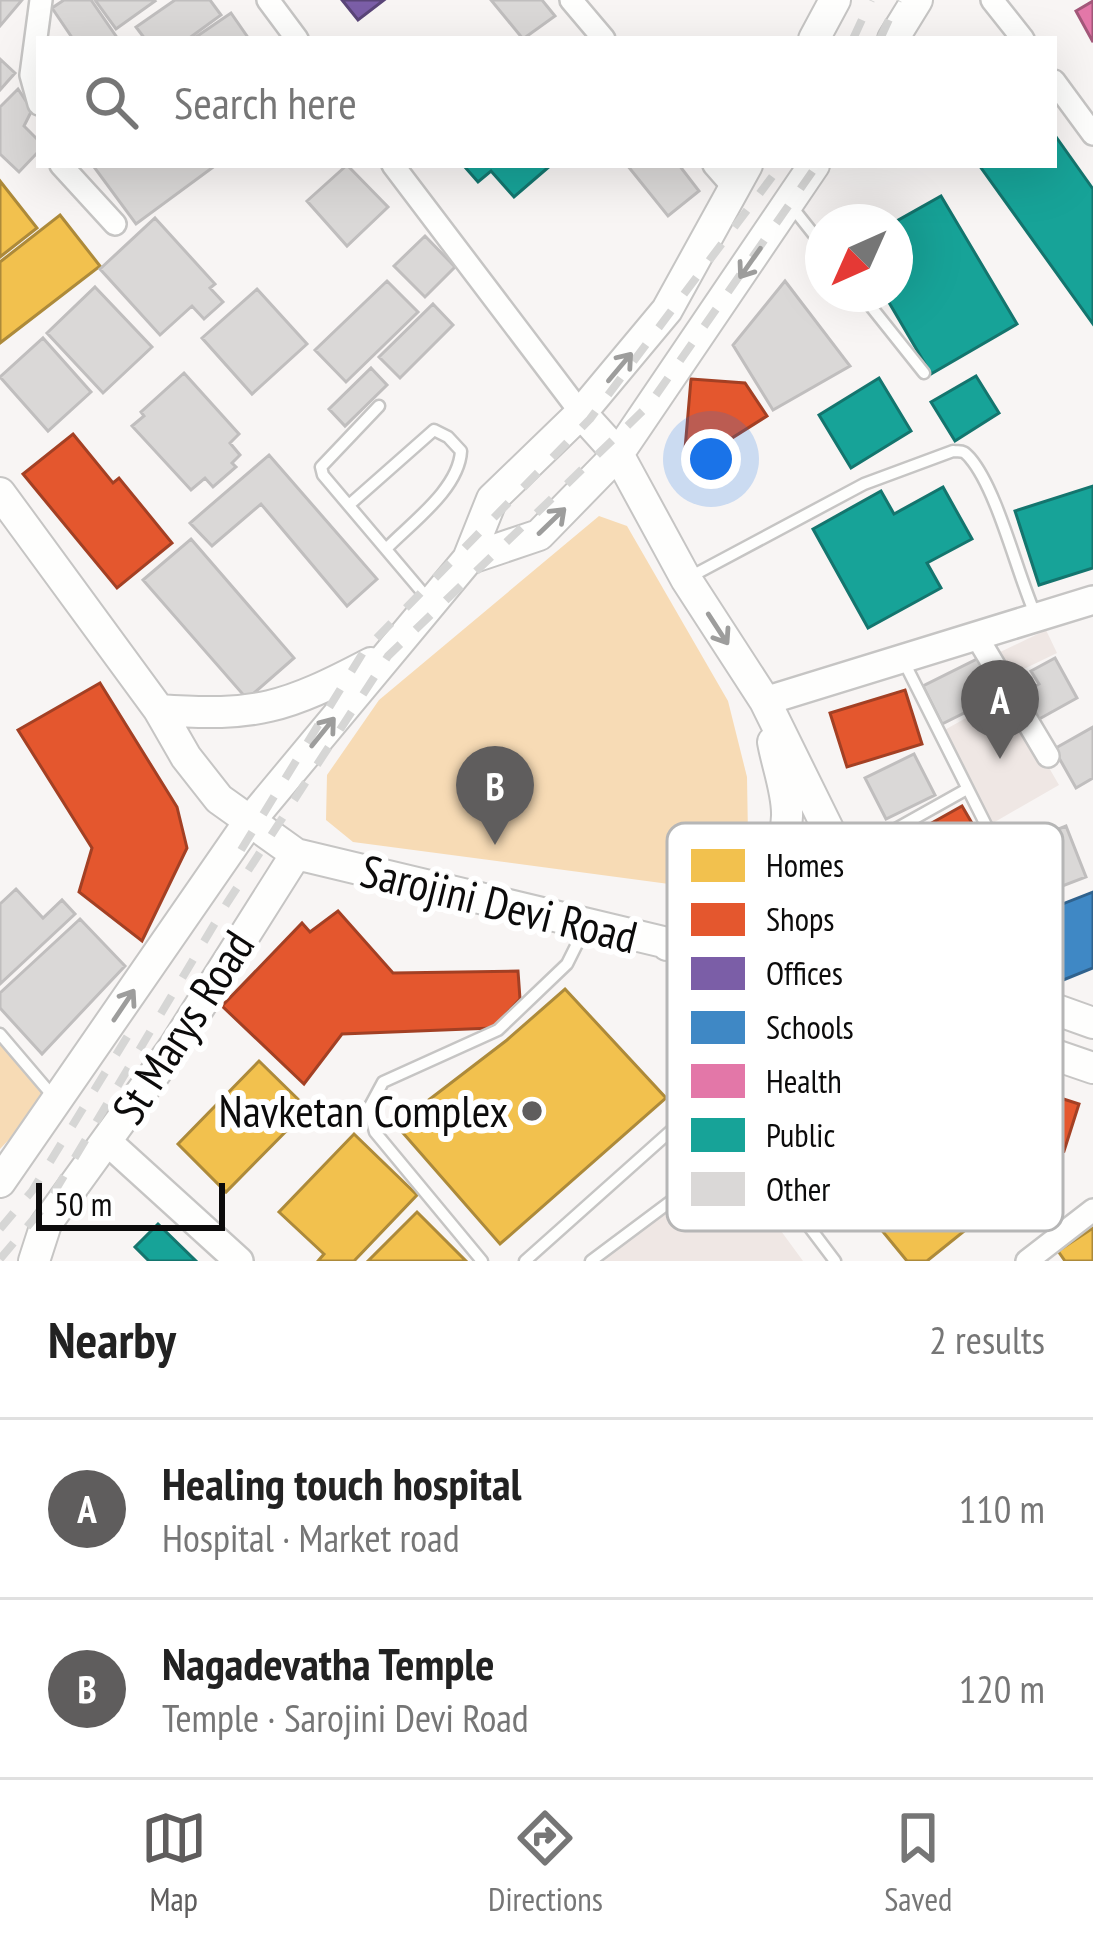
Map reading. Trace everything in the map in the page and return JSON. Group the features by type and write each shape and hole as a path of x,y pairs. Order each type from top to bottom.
{"main road":[{"path":"816,36 835,0"},
{"path":"895,36 917,0"},
{"path":"468,560 539,535 618,454 812,168"},
{"path":"468,560 492,500 581,413 667,310 741,177"},
{"path":"581,413 618,454 686,579 764,701 823,823"},
{"name":"Sarojini Devi Road","path":"0,493 219,799 296,854 667,945"},
{"name":"St Marys Road","path":"0,1182 249,822 468,560"},
{"path":"159,710 218,714 262,710 306,697 385,656"},
{"path":"764,701 785,823"},
{"name":"St Marys Road","path":"34,1261 46,1224 174,1047 296,854"},
{"path":"1063,1012 1093,1023"},
{"name":"Sarojini Devi Road","path":"1063,1058 1093,1068"}],"street":[{"path":"36,36 41,0"},
{"path":"571,0 601,36"},
{"path":"271,1 296,36"},
{"path":"997,1 1021,36"},
{"path":"36,38 31,75 36,93"},
{"path":"1057,85 1093,134"},
{"path":"64,168 115,224"},
{"path":"395,168 581,413"},
{"path":"764,701 1093,600"},
{"path":"977,637 1048,757"},
{"path":"108,1142 239,1261"},
{"path":"1040,1257 1093,1210"}],"lane":[{"path":"790,204 805,223"},
{"path":"875,312 924,373"},
{"path":"379,406 321,467 323,475 431,602"},
{"path":"349,505 434,430 461,451 460,467 450,482 386,549"},
{"path":"686,579 864,484 953,451 964,452 987,489 1037,618"},
{"path":"902,659 984,823"},
{"path":"906,823 967,789"},
{"path":"482,1261 375,1132 370,1120 374,1093 383,1082 498,1030 567,964 586,926"},
{"path":"0,1034 59,1102"},
{"path":"525,1261 667,1134"},
{"path":"591,1261 667,1204"},
{"path":"812,1231 835,1261"}],"shaded area":[{"path":"599,516 627,526 728,701 747,777 748,823 667,823 667,884 353,842 326,820 327,775 379,700"},
{"path":"1046,630 1057,653 1009,676 998,653"},
{"path":"1007,695 1059,785 993,823 941,732"},
{"path":"0,1041 50,1096 0,1149"},
{"path":"667,1213 667,1231 781,1231 803,1261 595,1261"}],"building: Homes":[{"path":"0,181 37,228 0,257"},
{"path":"60,215 100,266 0,343 0,262"},
{"name":"Navketan Complex","path":"565,989 666,1098 500,1244 396,1125"},
{"path":"259,1061 308,1109 226,1192 178,1144"},
{"path":"354,1134 417,1195 354,1261 318,1261 324,1254 279,1212"},
{"path":"417,1212 466,1261 368,1261"},
{"path":"1093,1228 1093,1261 1065,1261 1058,1251"},
{"path":"882,1231 964,1231 927,1261 907,1261"}],"building: Shops":[{"path":"691,379 745,383 767,416 697,460 685,449"},
{"path":"73,434 113,483 119,478 172,543 117,588 23,474"},
{"path":"100,683 177,807 187,848 142,941 79,892 92,848 18,730"},
{"path":"905,690 922,744 847,767 830,713"},
{"path":"962,806 972,823 932,823"},
{"path":"338,911 393,973 518,971 520,999 493,1028 342,1034 304,1084 222,1006 302,923 310,932"},
{"path":"1063,1099 1079,1104 1063,1151"}],"building: Offices":[{"path":"342,0 384,0 358,20"}],"building: Schools":[{"path":"1093,892 1093,968 1063,980 1063,904"}],"building: Health":[{"path":"1093,1 1093,42 1076,11"}],"building: Public":[{"path":"1057,138 1093,189 1093,324 981,168 1057,168"},
{"path":"466,168 548,168 514,197 491,171 478,182"},
{"path":"941,196 1017,324 931,374 895,312 913,312 913,212"},
{"path":"976,376 999,413 955,441 931,402"},
{"path":"879,378 911,431 851,468 819,415"},
{"path":"1093,486 1093,568 1039,585 1015,511"},
{"path":"943,487 972,539 927,563 941,588 868,628 813,529 881,491 894,514"},
{"path":"158,1224 196,1261 149,1261 135,1247"}],"building: Other":[{"path":"0,0 22,0 0,26"},
{"path":"64,0 91,0 116,36 71,36 52,8"},
{"path":"95,0 154,0 155,1 116,29"},
{"path":"175,0 210,0 221,15 192,36 143,36 136,27"},
{"path":"491,0 542,0 555,16 521,36"},
{"path":"231,13 247,36 197,36"},
{"path":"0,59 15,73 0,90"},
{"path":"18,89 32,110 24,126 36,138 36,154 19,172 0,154 0,107"},
{"path":"95,168 212,168 136,224"},
{"path":"344,168 350,168 388,207 347,246 307,201"},
{"path":"629,168 681,168 699,191 668,216"},
{"path":"155,218 215,284 210,288 223,302 204,319 192,306 160,335 100,269"},
{"path":"425,236 455,267 425,297 394,266"},
{"path":"387,281 418,312 346,382 315,350"},
{"path":"785,281 850,366 773,410 733,345"},
{"path":"95,287 152,347 103,393 47,333"},
{"path":"257,289 307,344 252,394 202,338"},
{"path":"433,304 453,325 400,378 379,357"},
{"path":"43,338 91,392 48,431 0,377"},
{"path":"371,368 387,385 345,426 329,409"},
{"path":"184,373 239,434 230,443 240,455 232,463 236,467 213,487 205,478 191,490 132,426"},
{"path":"269,455 377,579 347,606 261,504 212,546 190,523"},
{"path":"191,539 294,658 247,699 143,580"},
{"path":"985,655 1004,693 942,724 923,686"},
{"path":"1055,658 1077,698 1032,723 1017,696 1039,684 1031,671"},
{"path":"1093,727 1093,778 1076,788 1054,749"},
{"path":"914,754 935,795 886,819 865,778"},
{"path":"1063,827 1086,877 1063,886"},
{"path":"16,889 43,918 62,900 75,914 0,984 0,904"},
{"path":"80,919 125,966 42,1054 0,1008 0,993"}],"railway":[{"path":"854,36 871,0"},
{"path":"881,36 898,0"},
{"path":"241,850 364,651 590,419 779,168"},
{"path":"0,1259 49,1201 227,903 388,656 649,405 815,168"},
{"path":"0,1229 32,1191 132,1029"}],"place":[{"name":"Healing touch hospital","path":"1000,759"},
{"name":"Nagadevatha Temple","path":"495,845"},
{"name":"Navketan Complex","path":"532,1111"}]}
